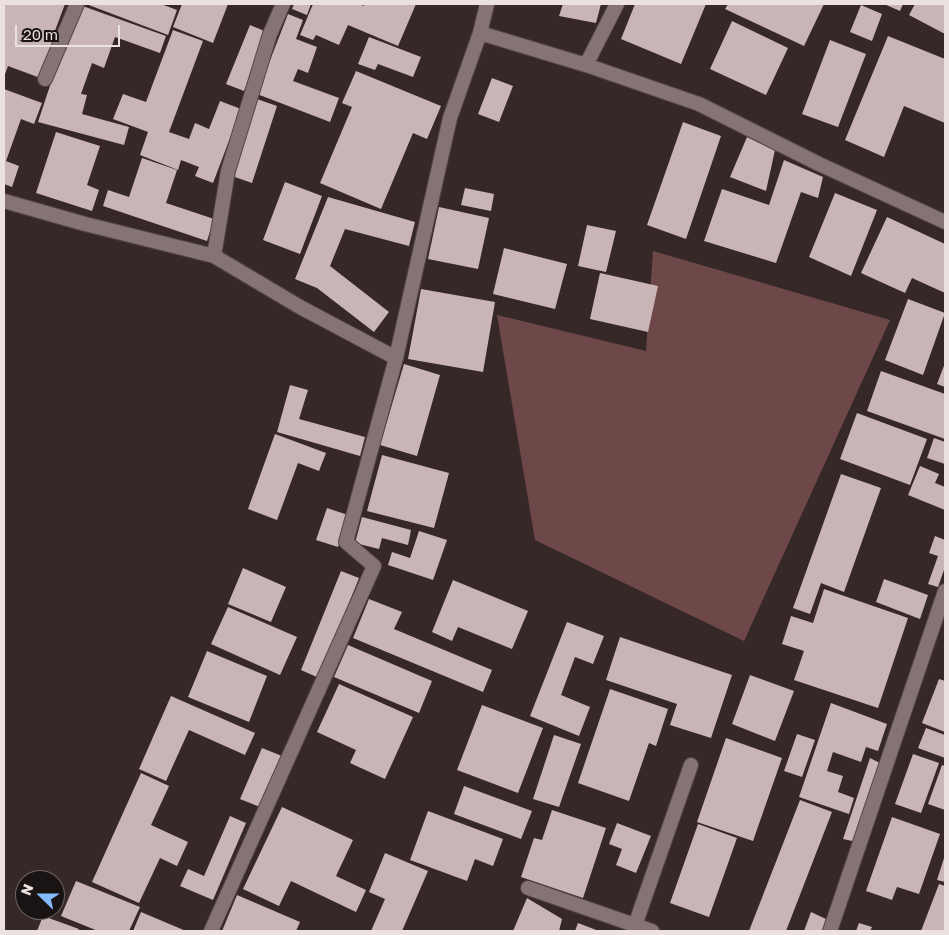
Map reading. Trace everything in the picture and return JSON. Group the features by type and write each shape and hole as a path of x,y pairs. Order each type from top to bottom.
{"street":[{"path":"45,79 77,4"},
{"path":"214,256 228,171 270,34 283,4"},
{"path":"212,931 374,566 346,542 396,358 450,118 480,33 488,4"},
{"path":"586,65 616,4"},
{"path":"480,33 586,65 699,104 819,164 945,222"},
{"path":"4,201 85,224 214,256 300,307 396,358"},
{"path":"830,931 945,591"},
{"path":"634,928 691,765"},
{"path":"528,888 634,928 652,931"}],"shaded area":[{"path":"653,251 890,320 744,641 535,540 497,315 646,351"}],"building":[{"path":"4,4 65,4 53,36 58,38 43,79 8,66 4,77"},
{"path":"77,4 166,36 160,53 115,37 104,68 92,63 81,94 87,95 82,114 129,127 124,145 38,122"},
{"path":"86,4 161,4 177,10 168,35"},
{"path":"182,4 228,4 213,43 173,27"},
{"path":"294,4 311,4 307,15 292,9"},
{"path":"313,4 359,4 364,6 364,4 416,4 398,46 348,25 339,45 316,35 313,40 300,35"},
{"path":"563,4 601,4 596,23 559,16"},
{"path":"635,4 706,4 681,64 621,39"},
{"path":"728,4 824,4 804,46 725,9"},
{"path":"884,4 903,4 900,11"},
{"path":"915,4 945,4 945,34 909,15"},
{"path":"861,5 882,14 872,41 850,32"},
{"path":"288,14 303,20 296,39 317,47 308,73 298,69 293,81 339,98 330,122 257,94"},
{"path":"732,21 788,48 766,95 710,69"},
{"path":"250,25 267,32 244,91 226,84"},
{"path":"173,30 203,41 169,132 189,139 195,123 209,129 220,101 241,109 213,183 195,176 199,167 181,160 178,170 140,155 148,132 113,119 123,94 146,102"},
{"path":"888,36 945,59 945,123 904,106 884,157 845,140"},
{"path":"369,37 421,57 413,77 378,64 375,70 358,64"},
{"path":"830,40 866,54 838,127 802,114"},
{"path":"356,71 441,106 427,139 413,133 381,209 320,183 352,107 342,103"},
{"path":"492,78 513,86 499,122 478,114"},
{"path":"4,89 42,103 34,124 21,119 6,161 19,166 12,187 4,184"},
{"path":"257,99 277,106 252,183 232,176"},
{"path":"683,122 721,136 686,239 647,225"},
{"path":"56,132 100,146 87,185 99,190 92,211 36,193"},
{"path":"747,137 775,150 766,191 730,177"},
{"path":"142,158 177,170 166,203 214,219 207,241 103,206 108,190 129,197"},
{"path":"784,160 823,177 818,198 801,192 776,263 704,241 722,189 769,205"},
{"path":"285,182 322,196 300,254 263,240"},
{"path":"465,188 494,194 491,211 461,205"},
{"path":"835,193 877,210 851,276 809,257"},
{"path":"328,197 415,222 409,246 345,229 330,266 389,312 374,332 317,288 295,279"},
{"path":"439,207 489,218 478,269 428,259"},
{"path":"887,217 945,244 945,293 912,278 905,293 861,273"},
{"path":"587,225 616,231 606,272 578,266"},
{"path":"504,248 567,264 555,309 493,294"},
{"path":"600,273 658,286 648,332 590,319"},
{"path":"421,289 495,302 483,372 408,359"},
{"path":"908,299 945,313 923,375 885,360"},
{"path":"945,363 945,387 937,384"},
{"path":"404,364 440,375 417,456 380,445"},
{"path":"881,371 945,394 945,439 867,411"},
{"path":"290,385 308,390 299,419 365,437 360,456 277,432"},
{"path":"857,413 927,439 910,485 840,459"},
{"path":"275,434 326,453 319,471 298,463 277,520 248,509"},
{"path":"934,438 945,442 945,464 927,458"},
{"path":"382,455 449,473 434,528 367,511"},
{"path":"920,466 939,474 935,483 945,487 945,510 908,495"},
{"path":"841,474 881,488 844,592 821,583 810,614 793,608"},
{"path":"327,508 348,515 338,547 316,540"},
{"path":"362,517 411,530 408,545 382,538 379,549 355,543"},
{"path":"419,531 447,540 433,580 388,565 392,552 410,558"},
{"path":"935,536 945,540 945,567 938,587 928,584 938,556 929,553"},
{"path":"243,568 286,587 271,622 228,604"},
{"path":"341,571 359,578 319,678 301,670"},
{"path":"884,579 928,595 920,619 876,602"},
{"path":"453,580 528,611 512,649 458,627 452,641 432,632"},
{"path":"824,589 908,618 878,708 794,680 804,651 782,644 791,616 813,623"},
{"path":"369,599 402,612 394,629 492,670 483,692 353,638"},
{"path":"228,607 297,637 280,675 211,644"},
{"path":"567,622 604,636 593,664 575,657 561,695 590,707 579,736 530,716"},
{"path":"620,637 732,675 711,738 670,725 677,704 606,680"},
{"path":"348,645 432,681 419,713 334,677"},
{"path":"207,651 267,676 249,722 188,697"},
{"path":"750,675 794,691 775,741 732,724"},
{"path":"939,679 945,681 945,732 922,723"},
{"path":"339,684 413,717 385,779 350,763 356,750 317,732"},
{"path":"610,689 668,709 656,746 649,743 629,801 578,783"},
{"path":"171,696 255,733 245,755 189,730 166,781 139,769"},
{"path":"831,703 887,724 878,751 866,747 861,762 833,752 827,771 843,776 838,792 854,798 849,814 799,797"},
{"path":"482,705 543,728 518,793 457,770"},
{"path":"926,728 945,735 945,758 918,748"},
{"path":"797,734 815,740 802,777 784,771"},
{"path":"554,735 581,744 559,807 533,799"},
{"path":"726,738 782,758 753,841 697,822"},
{"path":"262,748 282,756 260,807 240,799"},
{"path":"913,754 939,763 921,813 895,804"},
{"path":"870,758 882,764 857,842 843,839"},
{"path":"942,765 945,766 945,810 928,804"},
{"path":"141,773 169,786 151,825 188,842 177,866 160,858 139,903 92,882"},
{"path":"464,786 532,811 521,839 454,814"},
{"path":"800,800 832,812 786,931 749,931"},
{"path":"282,807 353,840 336,876 366,890 356,912 291,881 279,906 243,889"},
{"path":"552,810 606,828 583,898 521,877 534,838 542,840"},
{"path":"428,811 503,839 493,866 475,859 467,881 410,860"},
{"path":"230,816 246,823 213,900 180,886 188,869 204,876"},
{"path":"892,817 940,834 919,894 897,887 892,900 866,891"},
{"path":"617,823 651,836 636,873 616,865 622,849 609,844"},
{"path":"698,824 737,838 709,917 670,903"},
{"path":"385,853 428,871 402,931 371,931 385,899 369,892"},
{"path":"945,855 945,882 937,880"},
{"path":"76,881 140,907 129,931 98,931 65,918 65,907"},
{"path":"939,884 945,886 945,931 921,931"},
{"path":"237,895 300,922 296,931 222,931"},
{"path":"527,898 562,919 559,931 513,931"},
{"path":"141,912 186,931 133,931"},
{"path":"811,912 826,919 822,931 804,931"},
{"path":"41,920 54,920 79,929 78,931 37,931"},
{"path":"578,923 599,931 575,931"},
{"path":"859,923 872,927 870,931 856,931"}]}
